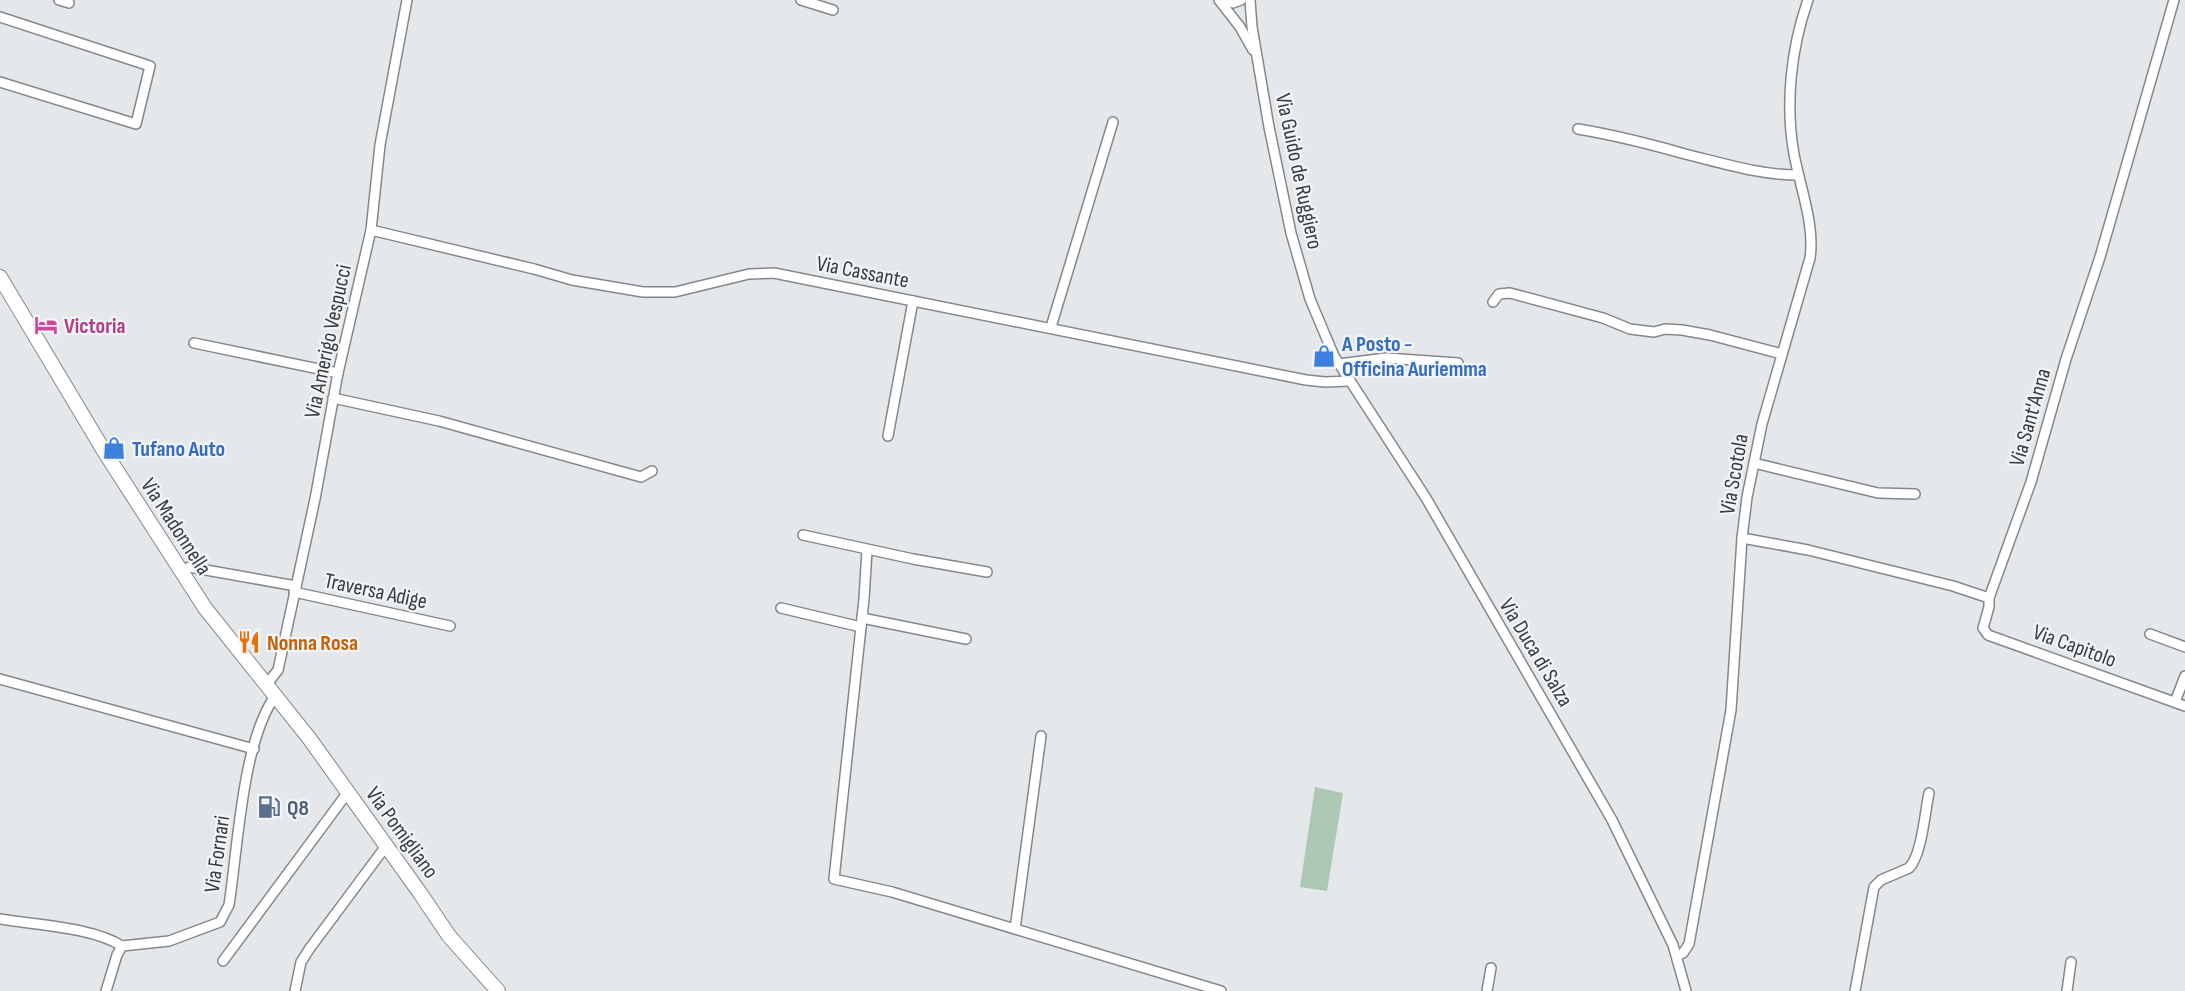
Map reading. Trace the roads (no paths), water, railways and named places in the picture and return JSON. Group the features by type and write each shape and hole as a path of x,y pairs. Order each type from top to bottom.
{"street":[{"path":"59,0 69,3"},
{"name":"Via Amerigo Vespucci","path":"267,684 278,670 315,499 338,373 371,230 380,146 407,0"},
{"path":"801,0 833,10"},
{"path":"1220,0 1233,3 1241,0"},
{"path":"1220,0 1240,27 1257,56"},
{"name":"Via Guido de Ruggiero","path":"1250,0 1269,127 1291,233 1310,299 1330,346"},
{"name":"Via Scotola","path":"1677,956 1683,953 1689,944 1731,710 1742,538 1747,497 1762,424 1812,245 1790,121 1791,82 1808,0"},
{"name":"Via Sant'Anna","path":"1989,598 2031,482 2066,360 2100,257 2174,0"},
{"path":"0,17 150,66 136,124 0,82"},
{"path":"1051,327 1113,122"},
{"path":"1578,129 1618,136 1728,165 1774,174 1798,175"},
{"name":"Via Cassante","path":"371,230 513,263 572,280 610,287 643,292 675,292 748,274 774,273 1306,380 1350,381"},
{"name":"Via Madonnella","path":"0,277 177,568 205,608 275,696"},
{"path":"1493,302 1499,294 1510,293 1603,318 1630,328 1654,332 1665,329 1683,330 1782,354"},
{"path":"888,436 913,301"},
{"path":"194,343 338,373"},
{"name":"Via Duca di Salza","path":"1330,346 1339,364 1426,498 1602,801 1677,956 1686,991"},
{"path":"1339,364 1386,358 1458,363"},
{"path":"333,398 439,421 641,477 652,471"},
{"path":"1754,463 1885,495 1915,495"},
{"path":"803,535 867,550 987,572"},
{"path":"1742,538 1808,550 1953,586 1989,598"},
{"path":"867,550 834,879 892,892 1221,991"},
{"name":"Traversa Adige","path":"189,567 295,589 450,626"},
{"name":"Via Capitolo","path":"1989,598 1983,628 1988,634 2185,706"},
{"path":"781,608 966,639"},
{"path":"2150,634 2185,648"},
{"path":"2175,702 2185,676"},
{"path":"0,679 254,749"},
{"name":"Via Fornari","path":"122,946 169,941 220,922 229,905 246,780 267,708 275,696"},
{"name":"Via Pomigliano","path":"275,696 309,738 449,936 498,991"},
{"path":"1015,929 1041,736"},
{"path":"224,961 348,792"},
{"path":"1855,991 1874,887 1877,882 1913,864 1929,793"},
{"path":"295,991 301,962 387,846"},
{"path":"0,919 94,934 111,939 122,946 117,954 106,991"},
{"path":"2067,991 2071,962"},
{"path":"1487,991 1491,968"}],"place":[{"name":"Victoria","path":"46,325"},
{"name":"A Posto - Officina Auriemma","path":"1324,356"},
{"name":"Tufano Auto","path":"114,448"},
{"name":"Nonna Rosa","path":"249,642"},
{"name":"Q8","path":"269,807"}]}
